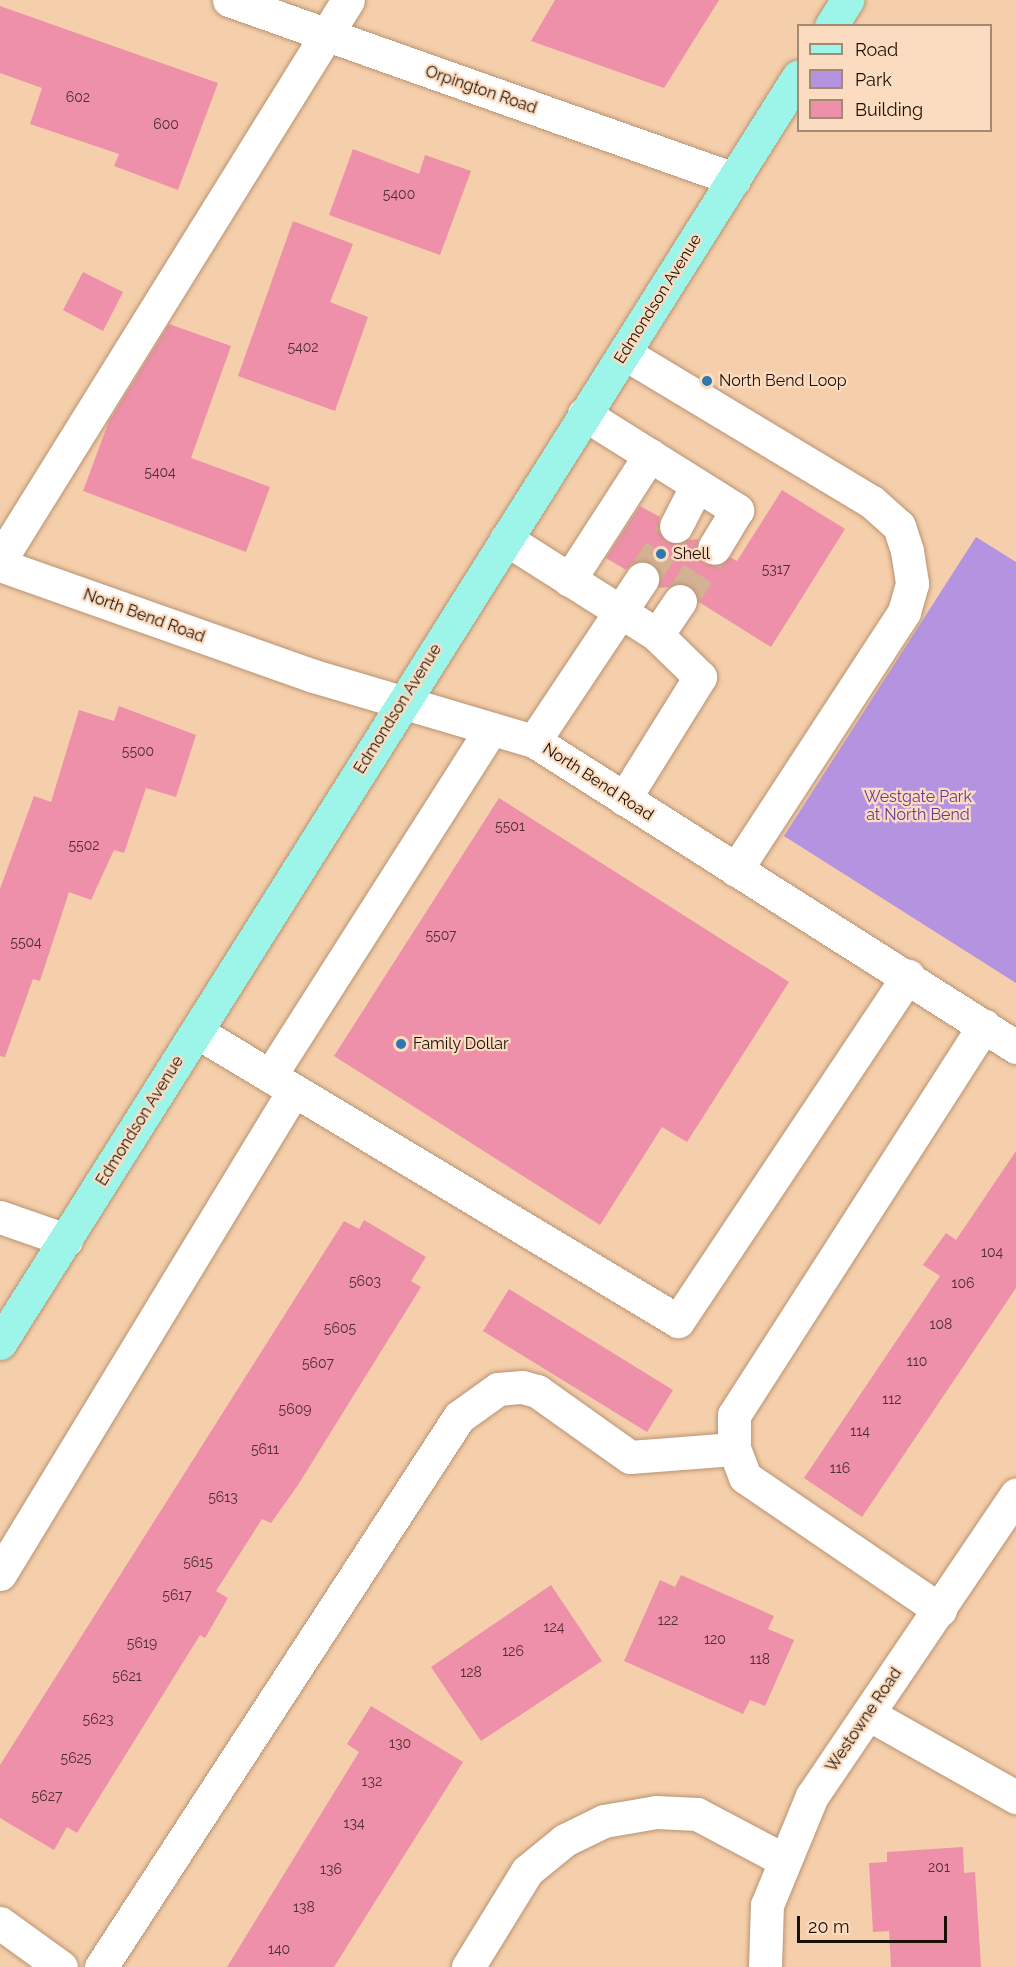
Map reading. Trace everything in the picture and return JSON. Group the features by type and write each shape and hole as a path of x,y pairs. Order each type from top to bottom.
{"main road":[{"path":"832,24 848,0"},
{"name":"Edmondson Avenue","path":"0,1343 797,79"}],"street":[{"name":"Orpington Road","path":"229,0 734,179"},
{"path":"0,562 348,0"},
{"path":"624,353 872,502 899,526 907,551 912,584 904,612 736,870"},
{"path":"584,414 737,510 714,548"},
{"path":"569,580 650,455"},
{"path":"676,526 698,484"},
{"path":"506,539 657,635 700,677 624,799"},
{"name":"North Bend Road","path":"0,562 402,702 534,741 908,976 1016,1047"},
{"path":"534,741 642,579"},
{"path":"657,635 680,601"},
{"path":"0,1574 282,1083 491,729"},
{"path":"197,1032 678,1321 908,976"},
{"path":"940,1610 745,1477 734,1449 734,1415 984,1025"},
{"path":"0,1217 66,1240"},
{"path":"101,1967 467,1411 498,1389 522,1387 537,1391 630,1457 734,1449"},
{"name":"Westowne Road","path":"765,1967 767,1905 782,1859 812,1797 1016,1495"},
{"path":"868,1714 1016,1797"},
{"path":"468,1967 527,1870 565,1840 604,1821 656,1812 697,1814 782,1859"},
{"path":"0,1923 61,1967"}],"green space":[{"name":"Westgate Park at North Bend","path":"976,537 1016,562 1016,983 784,836"}],"building":[{"path":"555,0 719,0 664,88 531,41"},
{"path":"0,6 218,83 178,190 114,166 119,154 30,124 42,88 0,73"},
{"path":"353,149 419,174 425,155 471,171 440,255 329,215"},
{"path":"293,221 353,244 330,302 368,317 335,411 238,376"},
{"path":"83,272 123,292 103,331 63,310"},
{"path":"169,324 231,346 191,458 270,487 246,552 83,491 109,421"},
{"path":"782,490 845,529 771,647 699,602 690,585 658,588 659,571 652,563 634,562 626,570 606,558 640,506 660,517 657,528 667,542 698,539 697,556 705,564 722,565 730,557 737,561"},
{"path":"119,706 196,735 176,797 146,788 124,853 114,850 91,900 69,892 40,981 33,979 5,1057 0,1056 0,889 34,796 51,802 79,710 114,721"},
{"path":"499,798 789,982 687,1142 662,1127 600,1225 334,1056"},
{"path":"1016,1151 1016,1288 862,1517 804,1478 940,1276 923,1265 946,1233 956,1240"},
{"path":"364,1220 426,1257 411,1281 421,1287 298,1485 271,1523 262,1519 216,1591 228,1598 205,1638 200,1635 77,1833 67,1827 54,1850 0,1818 0,1765 344,1221 359,1229"},
{"path":"509,1289 673,1390 647,1432 483,1331"},
{"path":"681,1575 774,1616 768,1629 794,1640 765,1706 750,1700 743,1714 624,1661 660,1580 675,1587"},
{"path":"551,1585 602,1661 481,1741 431,1667"},
{"path":"371,1706 463,1762 334,1967 227,1967 359,1752 347,1744"},
{"path":"963,1847 964,1873 975,1872 981,1967 891,1967 889,1931 873,1932 869,1863 887,1862 887,1852"}],"tunnel":[{"path":"642,579 676,526"},
{"path":"680,601 714,548"}],"place":[{"name":"North Bend Loop","path":"707,381"},
{"name":"Shell","path":"661,554"},
{"name":"Family Dollar","path":"401,1044"}]}
